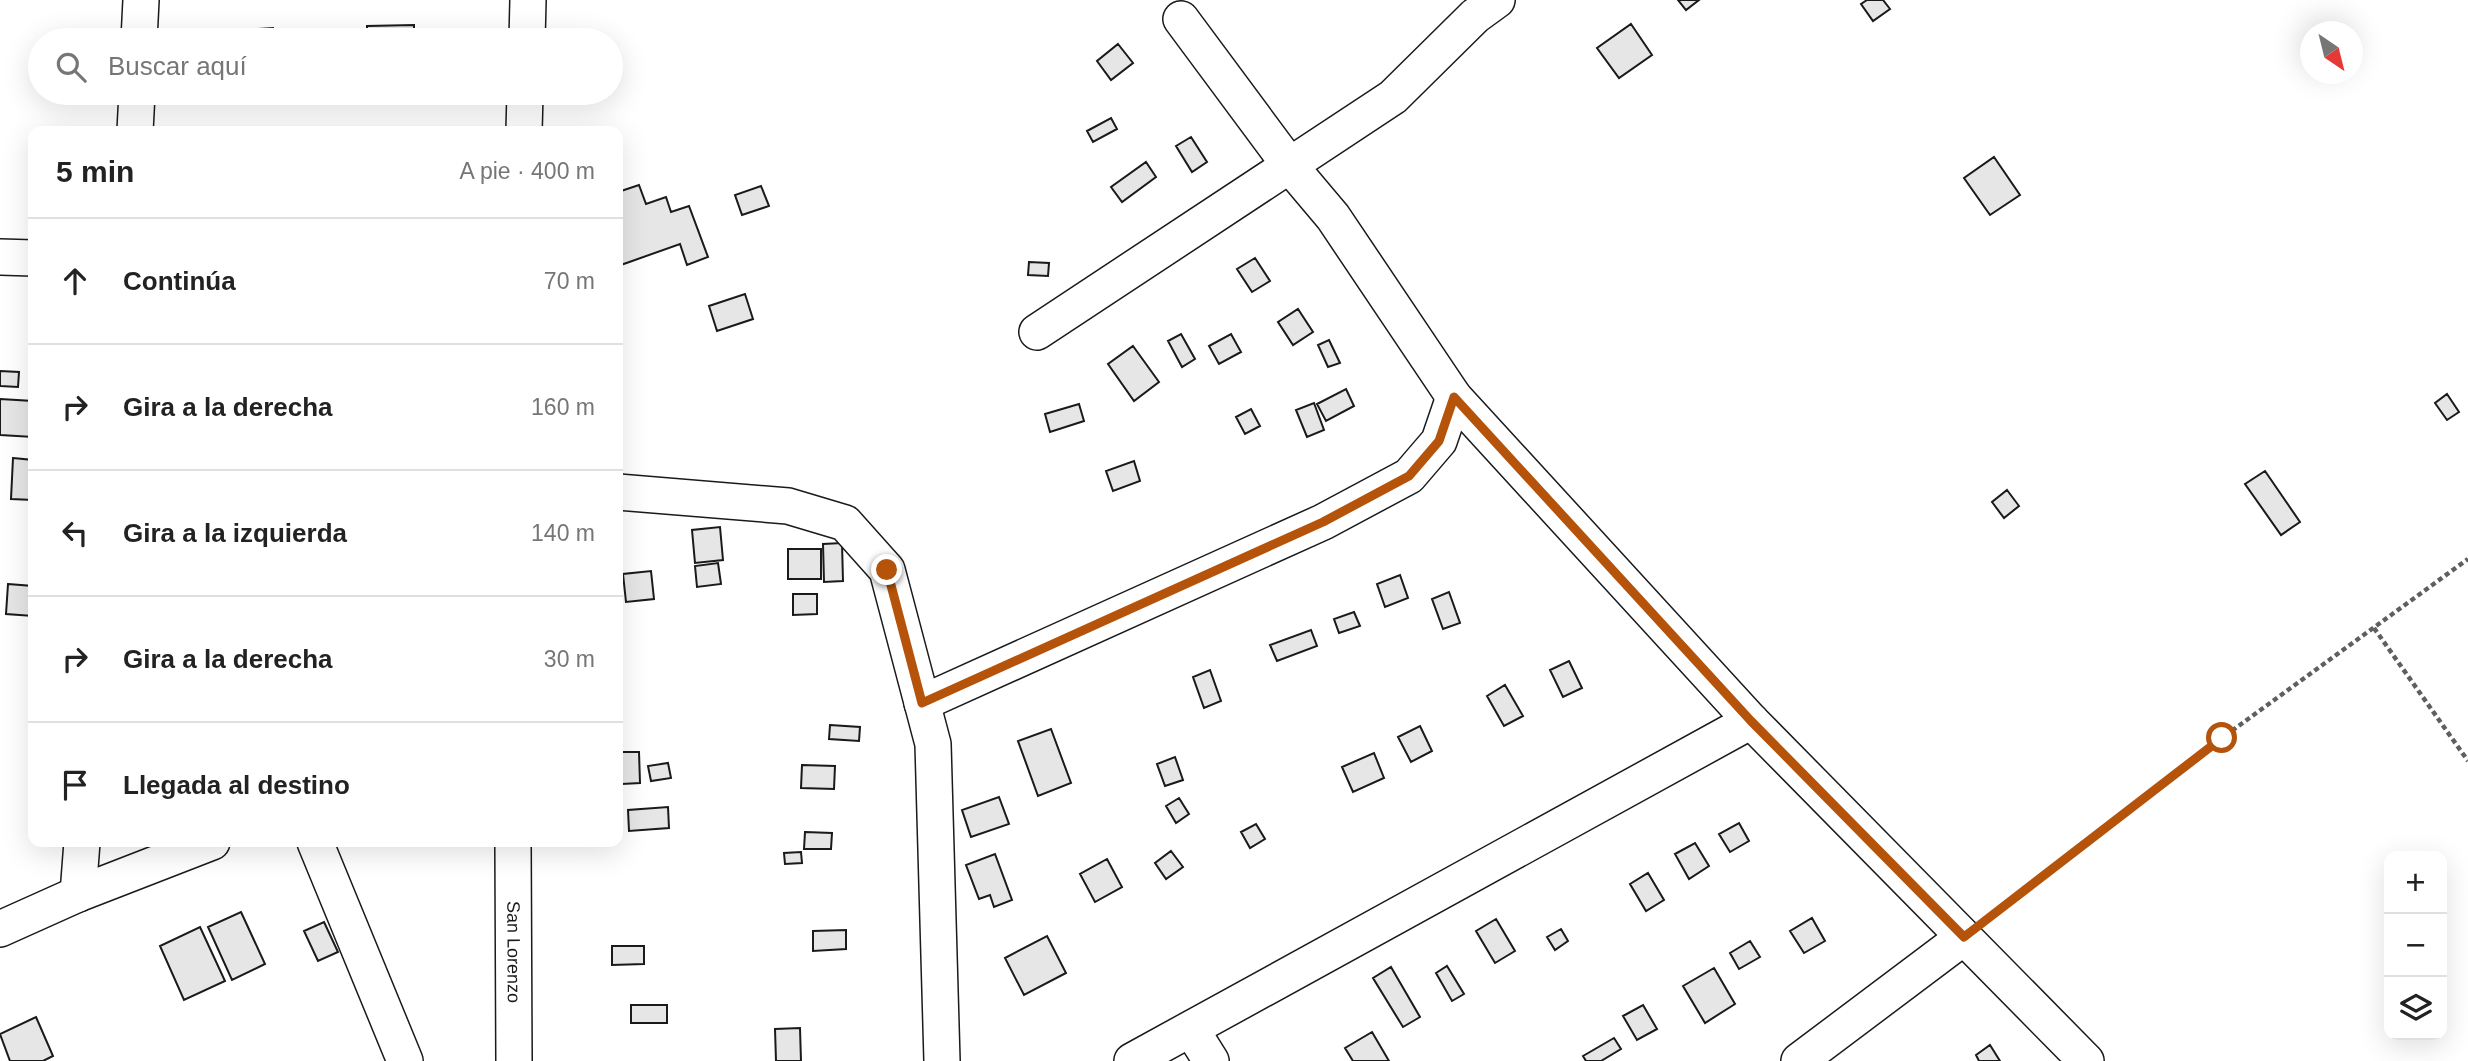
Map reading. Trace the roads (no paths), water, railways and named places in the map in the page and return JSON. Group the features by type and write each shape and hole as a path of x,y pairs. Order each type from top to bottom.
{"street":[{"path":"140,28 141,0"},
{"path":"527,28 528,0"},
{"path":"1037,332 1393,97 1475,16 1497,0"},
{"path":"1181,19 1290,166 1333,217 1454,397 1751,721 2086,1061"},
{"path":"135,126 136,105"},
{"path":"524,126 525,105"},
{"path":"0,257 28,258"},
{"path":"922,703 1323,522 1409,476 1439,441 1454,397"},
{"path":"623,492 788,506 845,523 887,570 933,744 942,1061"},
{"path":"1132,1061 1751,721"},
{"path":"78,894 82,847"},
{"path":"0,929 78,894 199,847"},
{"path":"316,847 405,1061"},
{"name":"San Lorenzo","path":"513,847 514,1061"},
{"path":"1799,1061 1964,937"},
{"path":"1191,1029 1211,1061"}]}
